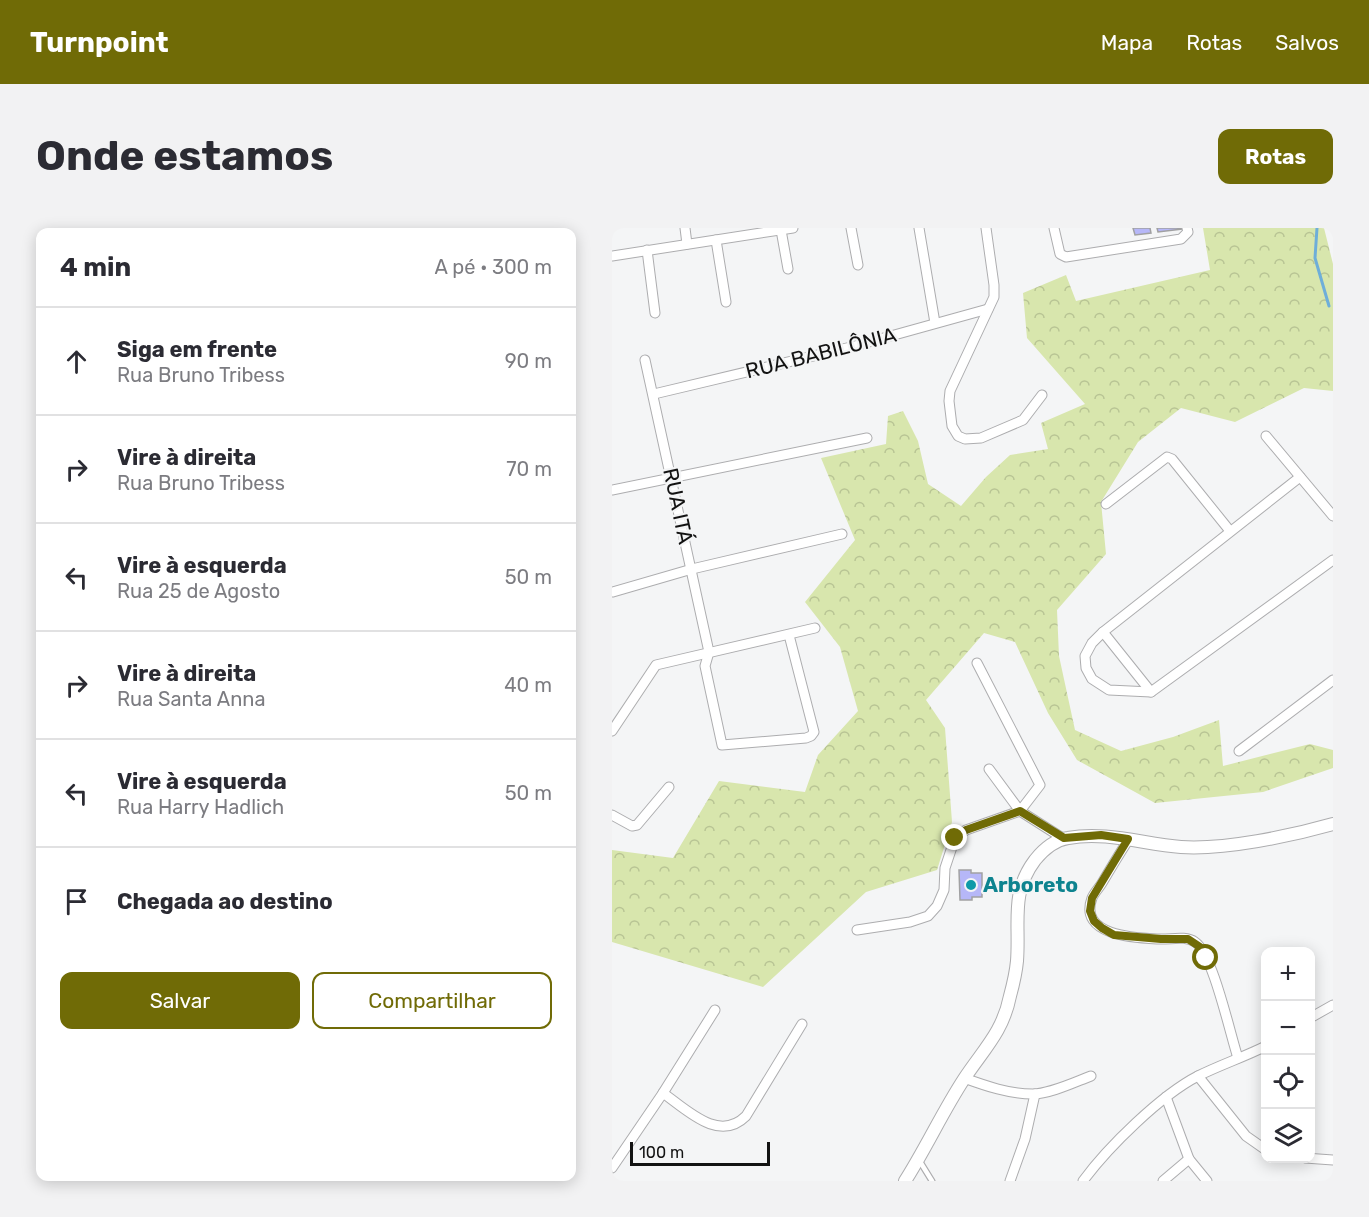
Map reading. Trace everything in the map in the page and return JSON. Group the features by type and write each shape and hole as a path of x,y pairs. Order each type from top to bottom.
{"street":[{"path":"685,228 687,244"},
{"path":"612,256 716,240 756,231 793,228"},
{"path":"851,228 858,265"},
{"path":"919,228 935,323"},
{"path":"986,228 994,297 950,391 952,426 958,436 965,439 981,438 1023,420 1042,395"},
{"path":"1054,228 1060,254 1066,257 1180,239 1188,232 1187,228"},
{"path":"781,230 788,269"},
{"path":"716,240 726,302"},
{"path":"647,250 655,314"},
{"name":"RUA BABILÔNIA","path":"654,394 851,348 988,309"},
{"name":"RUA ITÁ","path":"645,360 709,652 705,666 722,745 806,738 814,732 789,634"},
{"path":"1266,436 1333,516"},
{"path":"612,490 867,438"},
{"path":"1106,504 1167,457 1172,459 1230,531"},
{"path":"1300,477 1103,632 1092,643 1085,656 1086,668 1092,679 1109,690 1151,692 1333,560"},
{"path":"613,592 692,568 842,534"},
{"path":"612,731 656,665 815,628"},
{"path":"1103,632 1151,692"},
{"path":"857,930 910,922 928,916 937,906 944,890 945,868 955,838 966,830 1020,811 1040,785 977,663"},
{"path":"1239,751 1333,680"},
{"path":"989,769 1020,811 1064,838"},
{"path":"612,815 632,826 637,825 669,787"},
{"path":"905,1181 964,1078 989,1046 1007,1008 1017,960 1016,918 1023,878 1043,850 1064,838 1101,835 1182,847 1221,845 1329,827"},
{"path":"1128,839 1092,898 1090,911 1094,921 1114,935 1188,939 1194,942 1206,958 1214,978 1238,1058"},
{"path":"1315,1016 1333,1005"},
{"path":"612,1168 715,1010"},
{"path":"663,1093 713,1125 726,1128 737,1125 746,1116 802,1024"},
{"path":"1083,1181 1118,1141 1166,1097 1198,1076 1261,1048"},
{"path":"964,1078 996,1089 1035,1094 1067,1086 1091,1076"},
{"path":"1198,1076 1246,1136 1261,1146"},
{"path":"1010,1181 1025,1139 1035,1094"},
{"path":"1166,1097 1189,1159 1207,1181"},
{"path":"1163,1181 1189,1159"},
{"path":"1315,1159 1333,1160"}],"lane":[{"path":"919,1159 932,1181"}],"green space":[{"path":"1203,228 1324,228 1333,264 1333,391 1304,388 1235,422 1181,408 1138,442 1101,502 1106,554 1057,610 1059,656 1075,730 1121,751 1173,737 1219,720 1223,766 1310,744 1333,750 1333,768 1263,792 1155,803 1077,760 1048,713 1015,642 984,633 926,700 945,728 952,822 937,870 866,892 763,987 612,942 612,850 673,858 719,781 805,792 818,755 858,711 840,647 805,602 855,540 821,458 886,444 888,416 903,411 918,441 928,484 961,506 986,477 1010,455 1048,449 1041,423 1085,404 1027,338 1023,293 1066,275 1076,301 1210,270"}],"building":[{"path":"1133,228 1150,228 1151,233 1135,235"},
{"path":"1157,228 1182,228 1182,229 1158,232"},
{"name":"Arboreto","path":"959,870 982,873 982,897 960,900"}],"waterway":[{"path":"1317,228 1315,258 1329,306"}],"place":[{"name":"Arboreto","path":"971,885"}],"route":[{"path":"955,838 966,830 1020,811 1064,838 1101,835 1128,839 1092,898 1090,911 1094,921 1114,935 1188,939 1200,947 1206,958"}]}
